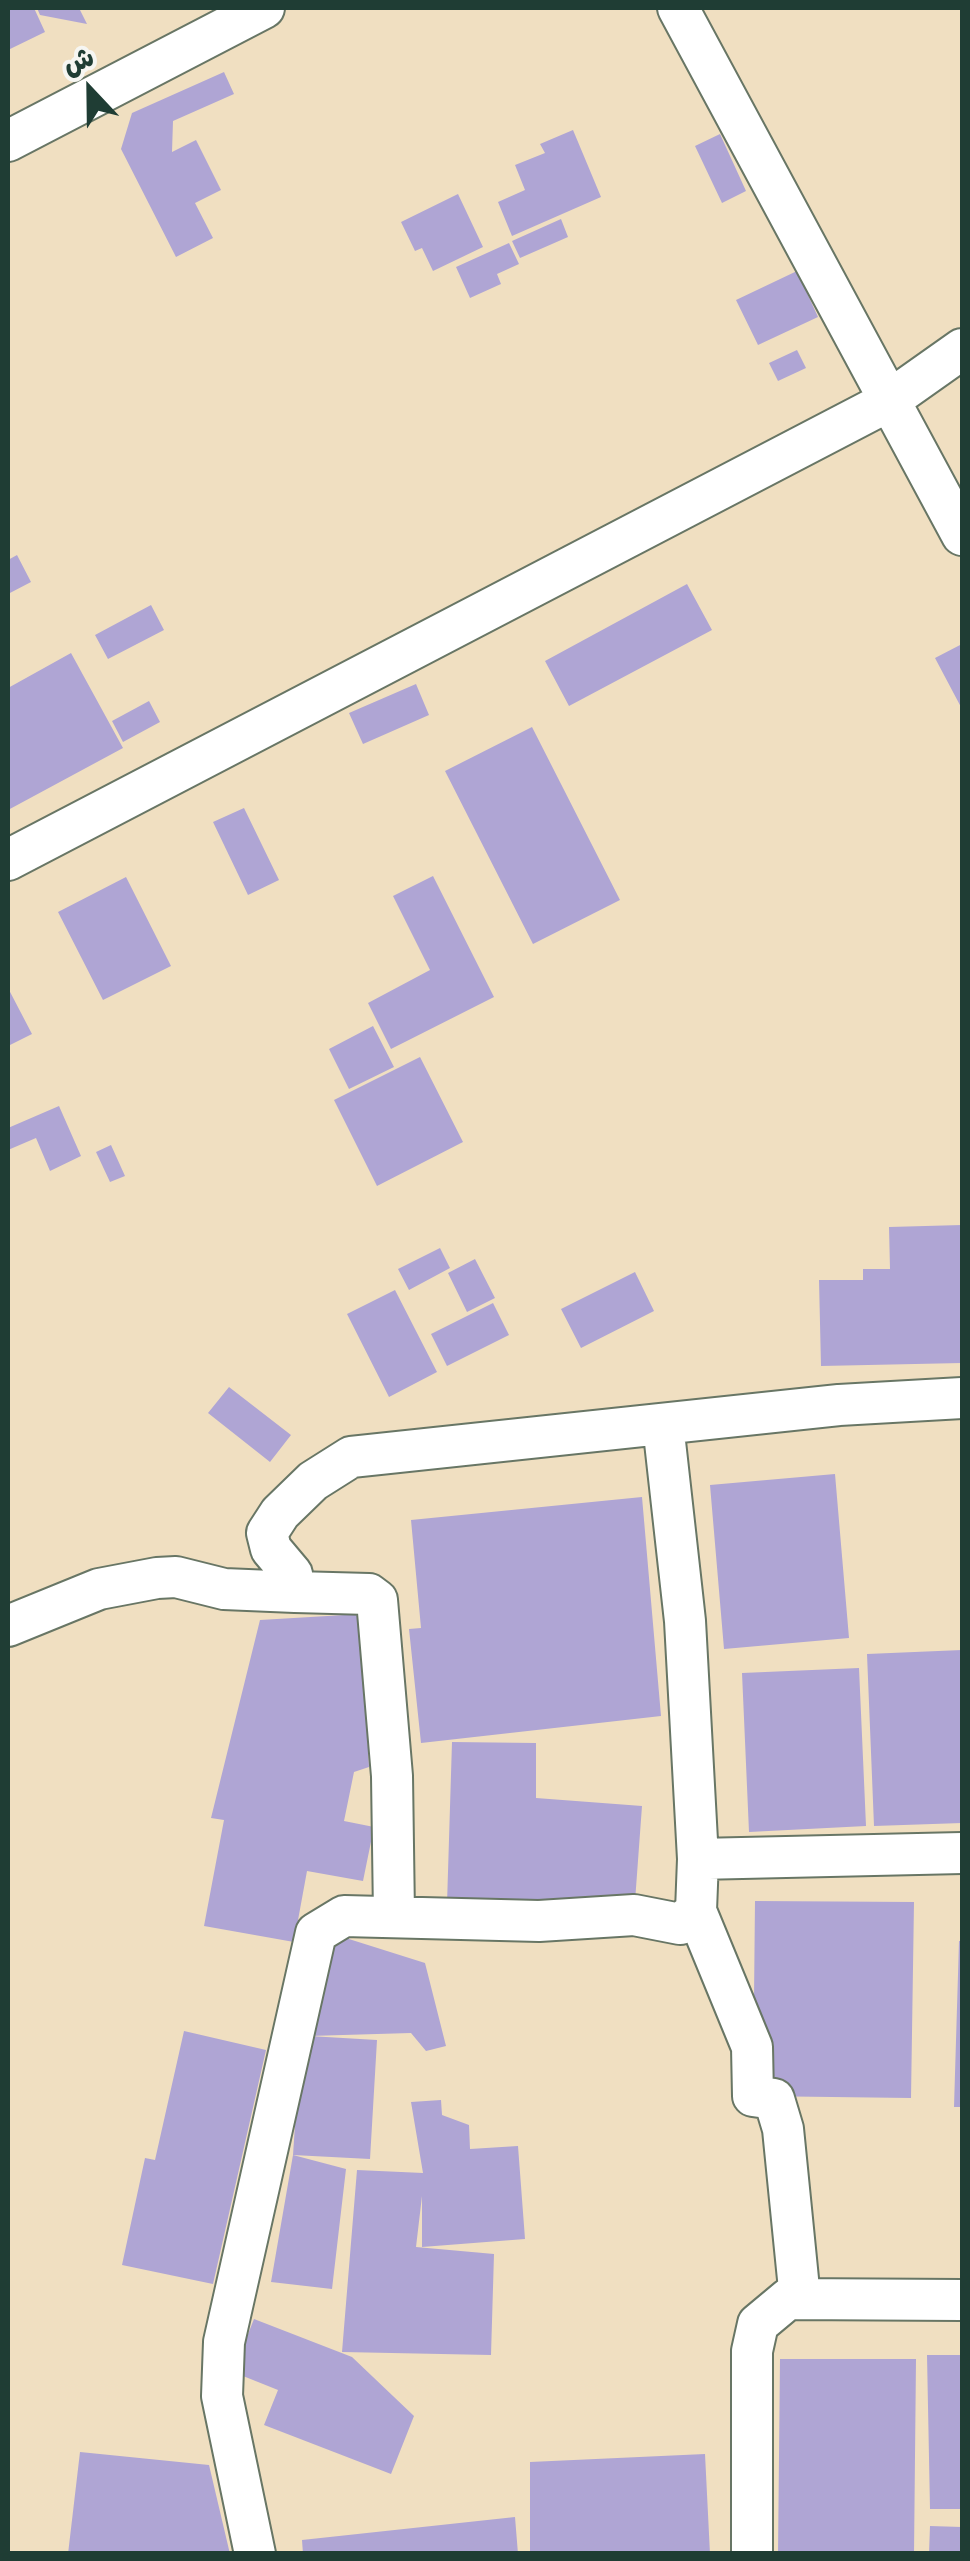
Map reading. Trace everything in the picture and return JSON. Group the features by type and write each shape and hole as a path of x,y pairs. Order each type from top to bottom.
{"street":[{"path":"8,141 264,8"},
{"path":"678,8 962,535"},
{"path":"8,860 887,402 962,348"},
{"path":"294,1592 292,1574 272,1550 267,1533 293,1500 341,1461 839,1405 962,1398"},
{"path":"663,1424 685,1621 698,1859 696,1912 752,2047 753,2096 774,2100 783,2129 800,2299"},
{"path":"8,1626 99,1589 157,1578 176,1577 224,1590 369,1594 377,1600 392,1776 394,1915"},
{"path":"698,1859 962,1854"},
{"path":"255,2554 222,2396 224,2342 316,1933 344,1916 538,1920 634,1916 680,1924 696,1912"},
{"path":"752,2554 752,2351 758,2324 776,2306 800,2299 962,2300"}],"building":[{"path":"8,8 34,8 45,32 8,50"},
{"path":"37,8 79,8 87,24 40,15"},
{"path":"224,72 234,94 173,121 172,152 196,140 221,190 195,203 213,238 176,257 121,149 132,113"},
{"path":"573,130 601,197 512,236 498,202 525,190 515,165 545,153 540,144"},
{"path":"720,134 746,191 722,203 695,146"},
{"path":"458,194 483,247 433,271 422,248 415,251 401,222"},
{"path":"561,219 568,237 520,258 512,241"},
{"path":"509,243 519,264 497,274 501,284 470,298 456,267"},
{"path":"797,271 818,317 758,345 736,300"},
{"path":"797,350 806,368 778,381 769,363"},
{"path":"17,555 31,582 8,594 8,560"},
{"path":"687,584 712,630 569,706 545,661"},
{"path":"151,605 164,630 108,659 95,635"},
{"path":"962,644 962,709 935,658"},
{"path":"71,653 123,748 8,810 8,688"},
{"path":"416,684 429,715 363,744 349,713"},
{"path":"149,701 160,722 123,742 112,721"},
{"path":"532,727 620,900 533,944 445,771"},
{"path":"244,808 279,880 248,895 213,822"},
{"path":"433,876 494,997 391,1049 368,1003 430,970 393,896"},
{"path":"126,877 171,966 103,1000 58,912"},
{"path":"8,988 32,1034 8,1046"},
{"path":"373,1026 394,1067 349,1089 329,1049"},
{"path":"420,1057 463,1142 377,1186 334,1100"},
{"path":"59,1106 81,1156 50,1171 36,1138 8,1150 8,1128"},
{"path":"111,1145 125,1176 110,1182 96,1152"},
{"path":"962,1225 962,1363 821,1366 819,1280 863,1280 863,1269 890,1269 889,1227"},
{"path":"440,1248 450,1268 409,1290 398,1269"},
{"path":"475,1259 495,1298 467,1312 448,1273"},
{"path":"635,1272 654,1311 581,1348 561,1309"},
{"path":"395,1290 437,1372 389,1397 347,1314"},
{"path":"493,1303 509,1335 447,1366 431,1334"},
{"path":"229,1387 291,1435 270,1462 208,1413"},
{"path":"835,1474 849,1638 724,1649 710,1485"},
{"path":"642,1497 661,1716 421,1743 409,1629 421,1628 411,1520"},
{"path":"361,1614 369,1767 354,1772 344,1821 374,1827 363,1881 307,1871 294,1942 204,1926 224,1820 211,1818 260,1620"},
{"path":"962,1650 962,1823 874,1826 867,1654"},
{"path":"859,1668 866,1826 749,1832 742,1673"},
{"path":"452,1742 536,1743 536,1798 642,1806 634,1915 447,1904"},
{"path":"755,1901 914,1902 911,2098 753,2096"},
{"path":"333,1934 425,1963 446,2046 426,2051 411,2033 309,2036 377,2040 370,2159 293,2155 301,2036"},
{"path":"959,1941 962,2107 954,2107"},
{"path":"184,2031 266,2050 213,2284 122,2265 145,2158 155,2160"},
{"path":"441,2100 442,2115 469,2125 470,2149 518,2146 525,2239 422,2247 422,2196 416,2247 494,2254 491,2355 342,2352 357,2170 423,2173 411,2102"},
{"path":"293,2155 346,2169 332,2289 271,2282"},
{"path":"254,2319 352,2357 414,2416 391,2474 264,2425 278,2390 233,2372"},
{"path":"927,2355 962,2355 962,2509 930,2509"},
{"path":"780,2359 916,2359 914,2554 778,2554"},
{"path":"80,2452 209,2465 230,2554 68,2554"},
{"path":"705,2454 710,2554 530,2554 530,2462"},
{"path":"515,2517 518,2554 303,2554 302,2540"},
{"path":"930,2526 962,2527 962,2554 929,2554"}]}
